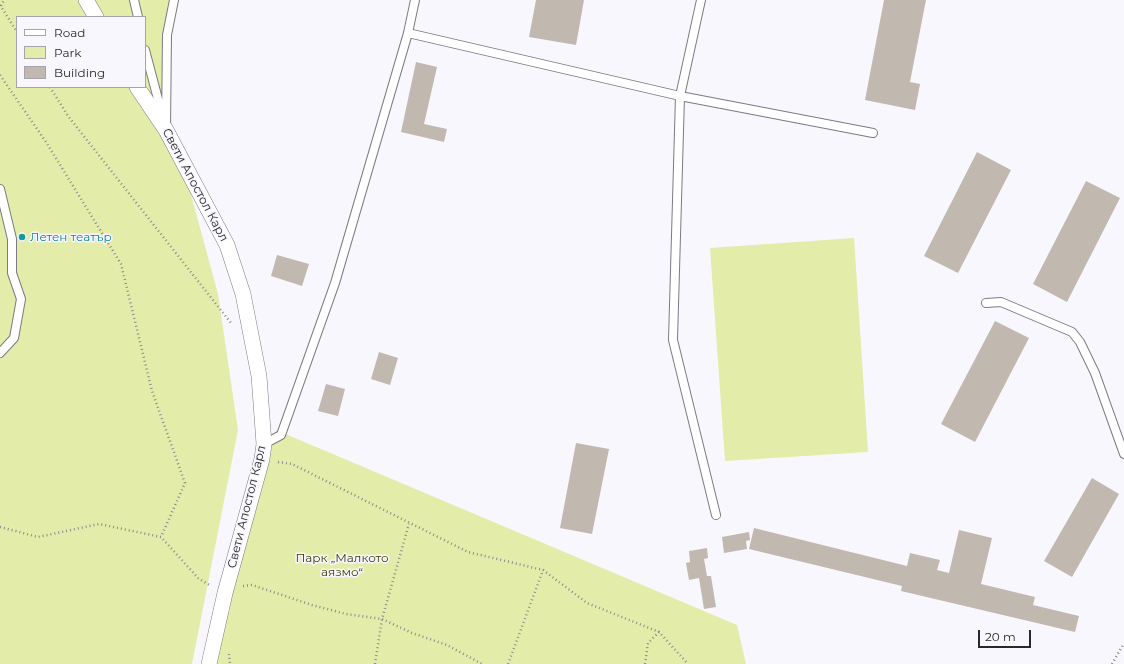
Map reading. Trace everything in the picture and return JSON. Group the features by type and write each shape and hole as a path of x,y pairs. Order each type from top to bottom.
{"street":[{"path":"86,0 95,16"},
{"name":"Свети Апостол Карл","path":"138,88 166,130 226,245 238,275 259,376 263,451 225,593 209,664"}],"lane":[{"path":"134,0 138,16"},
{"path":"166,130 167,35 174,0"},
{"path":"263,451 281,436 335,283 408,33 416,0"},
{"path":"702,0 680,96 672,340 716,515"},
{"path":"408,33 680,96 873,133"},
{"path":"146,54 166,130"},
{"path":"0,189 12,239 12,273 22,299 14,338 0,353"},
{"path":"986,303 1001,302 1072,332 1080,342 1095,373 1124,454"}],"path":[{"path":"4,0 0,5 16,30"},
{"path":"0,74 46,142 121,264 152,391 185,483 161,537"},
{"path":"51,88 68,116 235,328"},
{"path":"263,451 468,552 543,570 587,603 659,632 688,664"},
{"path":"0,527 38,537 99,524 161,537 198,578 225,593 252,585 312,605 346,614 382,619 412,633 447,645 482,664"},
{"path":"374,664 382,619 409,524"},
{"path":"508,664 543,570"},
{"path":"645,664 648,643 659,632"},
{"path":"1112,664 1124,643"},
{"path":"229,648 230,664"}],"green space":[{"path":"0,0 170,0 163,45 168,110 218,294 238,430 192,664 0,664"},
{"path":"854,238 868,452 725,461 710,248"},
{"name":"Парк „Малкото аязмо“","path":"276,430 737,625 746,664 214,664"}],"building":[{"path":"536,0 584,0 576,45 529,37"},
{"path":"884,0 926,0 910,82 920,84 915,110 865,100"},
{"path":"416,62 437,67 424,124 447,129 444,142 401,132"},
{"path":"977,152 1011,170 958,273 924,256"},
{"path":"1086,181 1120,198 1067,302 1033,284"},
{"path":"277,255 309,264 302,286 271,276"},
{"path":"995,321 1029,338 975,442 941,424"},
{"path":"379,352 398,358 390,385 371,379"},
{"path":"326,384 345,389 338,416 318,411"},
{"path":"576,443 609,449 592,534 560,528"},
{"path":"1092,478 1119,494 1072,577 1044,561"},
{"path":"754,528 907,566 910,553 940,560 937,570 949,573 959,530 992,538 981,584 1035,597 1033,605 1079,616 1075,632 901,591 902,586 749,549"},
{"path":"749,532 750,540 746,541 747,549 724,553 722,537"},
{"path":"707,548 708,558 704,559 707,576 711,576 716,607 704,609 699,578 689,580 686,563 690,562 689,551"}],"place":[{"name":"Летен театър","path":"22,237"}]}
